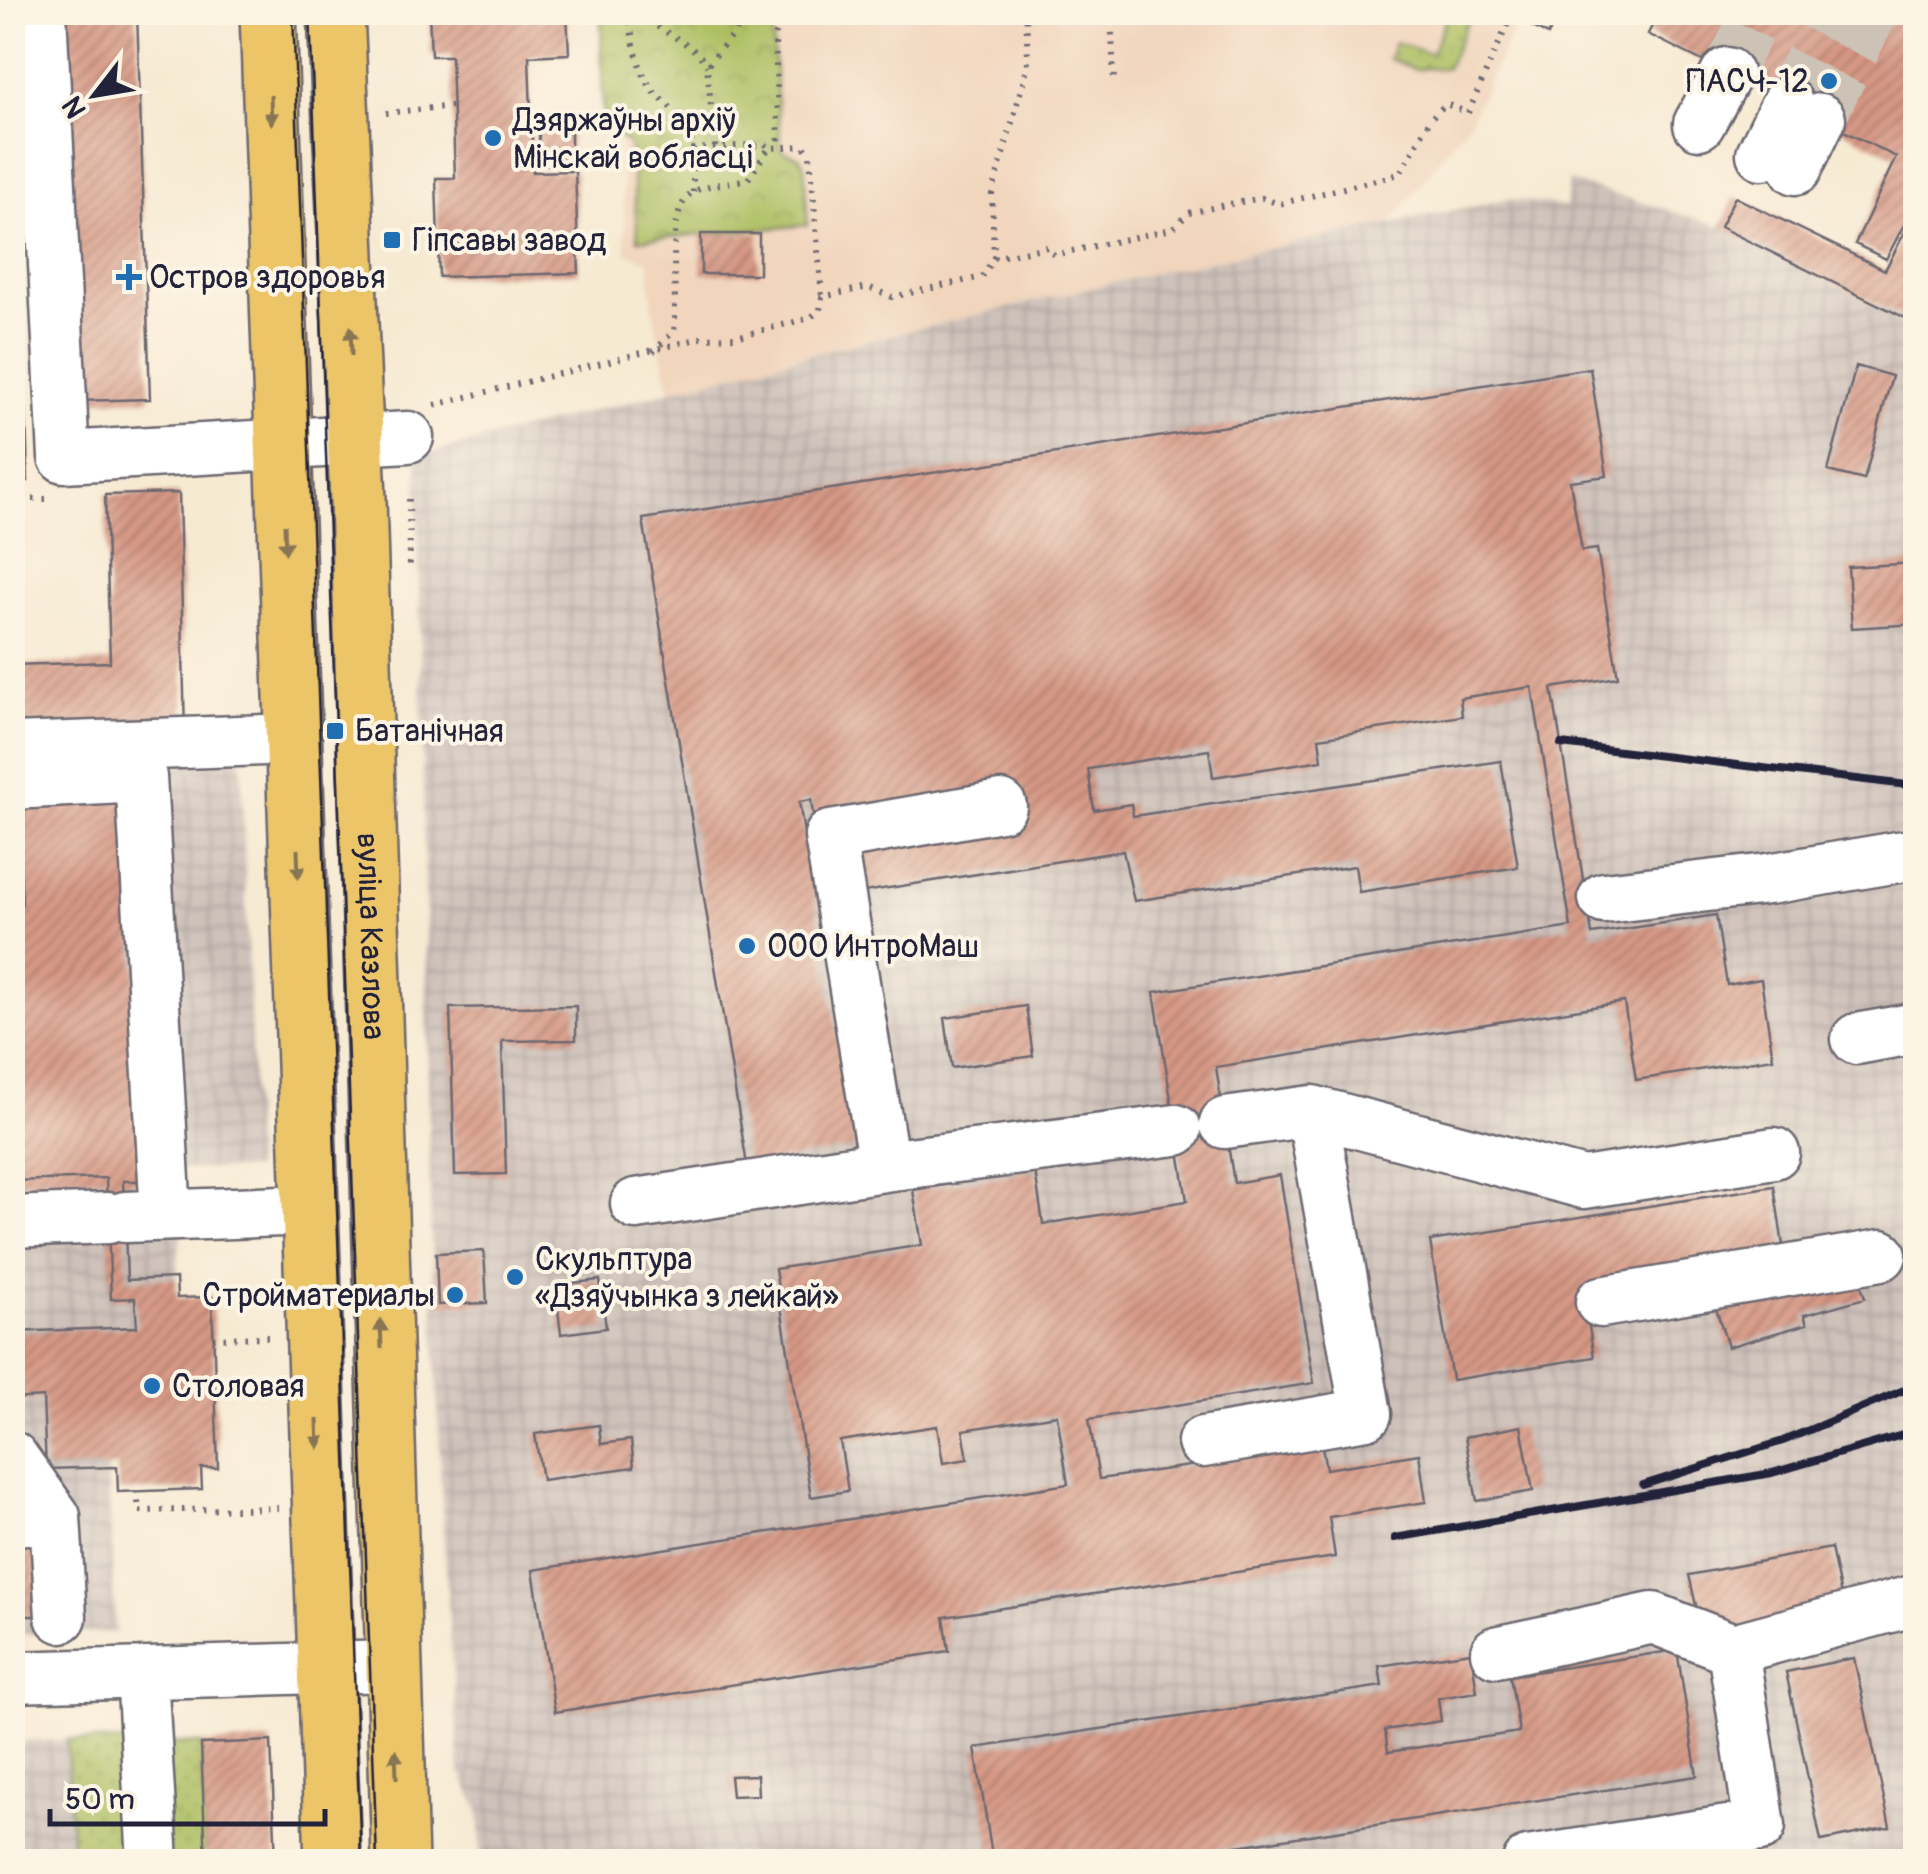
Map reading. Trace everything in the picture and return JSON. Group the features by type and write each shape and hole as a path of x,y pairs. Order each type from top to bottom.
{"main road":[{"path":"268,12 333,1862"},
{"name":"вуліца Казлова","path":"336,12 398,428 392,1666 400,1862"}],"lane":[{"path":"41,12 49,110 34,339 64,457 281,442 398,428"},
{"path":"1699,124 1727,73"},
{"path":"1779,161 1804,111"},
{"path":"12,749 293,739"},
{"path":"12,784 142,777 133,1217"},
{"path":"884,1166 830,836 1001,806"},
{"path":"1604,898 1768,879 1916,854"},
{"path":"1858,1039 1916,1028"},
{"path":"1203,1442 1366,1414 1312,1111"},
{"path":"636,1204 884,1166 1312,1111 1584,1183 1774,1152"},
{"path":"12,1222 311,1210"},
{"path":"1601,1302 1881,1255"},
{"path":"12,1457 34,1518 61,1617"},
{"path":"1496,1652 1653,1618 1733,1649 1916,1600"},
{"path":"1528,1862 1760,1826 1733,1649"},
{"path":"12,1677 392,1666"},
{"path":"142,1673 152,1862"}],"path":[{"path":"629,12 649,84 658,97 676,108 688,125 692,149 693,192 674,225 678,267 674,331 652,353"},
{"path":"642,12 657,28 696,47 707,66 715,147"},
{"path":"707,66 751,12"},
{"path":"774,12 779,148"},
{"path":"822,297 868,287 892,297 982,277 994,258 992,194 1028,65 1026,12"},
{"path":"1111,12 1114,80"},
{"path":"994,258 1046,246 1054,254 1071,251 1172,229 1188,213 1262,198 1280,204 1400,174 1438,111 1446,104 1468,113 1513,12"},
{"path":"384,113 452,106"},
{"path":"398,428 701,338 736,337 810,318 820,310 810,155 804,146 769,148 765,144 692,149"},
{"path":"693,192 748,179 769,148"},
{"path":"12,500 60,498"},
{"path":"214,1338 272,1337"},
{"path":"137,1492 138,1511 279,1508"}],"shaded area":[{"path":"599,13 1521,13 1470,121 1390,224 1159,272 807,355 671,395 652,307 649,261 626,253 621,144 603,122"},
{"path":"1569,181 1714,224 1915,324 1915,1861 481,1861 479,1809 460,1772 443,1530 431,1236 417,457 807,355 1159,272 1508,199 1566,207"},
{"path":"241,755 255,1169 180,1169 183,1214 176,1278 178,1298 212,1297 218,1468 201,1468 202,1489 118,1492 117,1467 107,1468 116,1632 13,1635 12,767"},
{"path":"67,1740 72,1861 13,1861 12,1742"}],"green space":[{"path":"601,13 771,13 781,150 799,157 804,165 808,225 638,240 630,146 603,122"},
{"path":"1448,13 1471,13 1447,68 1415,69 1389,59 1395,42 1431,54"},
{"path":"67,1740 201,1744 206,1861 72,1861"}],"building":[{"path":"65,12 137,12 150,399 78,401"},
{"name":"Дзяржаўны архіў Мінскай вобласці","path":"429,12 567,12 569,54 529,56 533,172 575,171 579,273 439,277 436,178 455,178 451,56 431,56"},
{"path":"1526,12 1560,12 1548,35 1522,21"},
{"name":"ПАСЧ-12","path":"1659,12 1885,12 1916,28 1916,202 1886,259 1855,244 1896,157 1648,34"},
{"path":"539,116 571,116 571,164 539,165"},
{"path":"1735,197 1885,270 1916,211 1916,323 1720,227"},
{"path":"701,234 759,234 759,274 701,274"},
{"path":"1856,366 1892,376 1864,480 1828,471"},
{"path":"1590,368 1607,476 1570,481 1582,551 1597,549 1618,677 1552,688 1592,934 1716,915 1727,985 1761,979 1773,1058 1636,1080 1624,1002 1216,1067 1234,1183 1280,1175 1314,1383 1089,1419 1099,1479 1322,1447 1326,1469 1419,1454 1426,1502 1329,1517 1335,1557 944,1617 949,1651 555,1712 533,1570 1068,1484 1057,1415 963,1430 968,1459 943,1463 937,1426 840,1441 848,1491 811,1497 775,1269 922,1245 913,1190 1035,1171 1043,1224 1187,1201 1154,992 1571,927 1532,687 1460,698 1462,716 1319,738 1322,760 1213,777 1209,750 1088,769 1094,810 1131,804 1133,816 1501,761 1518,867 1359,892 1355,866 1134,901 1123,851 864,892 814,822 811,800 799,802 855,1148 747,1165 643,519"},
{"path":"26,411 28,481 12,482 12,412"},
{"path":"179,493 185,732 12,736 12,665 110,662 105,495"},
{"path":"1916,563 1916,624 1852,628 1848,567"},
{"path":"128,788 144,1181 123,1181 127,1280 176,1278 177,1298 212,1297 218,1468 201,1468 202,1489 118,1492 117,1467 46,1469 43,1397 12,1399 12,1332 137,1327 135,1298 111,1299 106,1178 12,1181 12,905 22,904 19,842 12,842 12,792"},
{"path":"576,1006 576,1040 502,1041 506,1174 455,1175 450,1008"},
{"path":"1026,1006 1033,1056 952,1068 945,1018"},
{"path":"1774,1186 1785,1259 1583,1291 1594,1357 1452,1380 1430,1241"},
{"path":"484,1251 487,1303 438,1305 436,1253"},
{"path":"1855,1265 1865,1298 1804,1315 1807,1324 1728,1347 1715,1305"},
{"path":"600,1280 606,1328 561,1334 555,1285"},
{"path":"599,1425 601,1444 631,1440 634,1467 542,1480 535,1434"},
{"path":"1521,1426 1533,1491 1477,1501 1465,1437"},
{"path":"12,1533 36,1533 38,1616 12,1616"},
{"path":"1831,1548 1843,1605 1703,1636 1689,1575"},
{"path":"1677,1650 1697,1776 1133,1862 993,1862 975,1748 1382,1686 1379,1666 1471,1652 1477,1692 1438,1698 1441,1721 1385,1730 1388,1752 1519,1732 1510,1676"},
{"path":"1854,1658 1890,1827 1821,1841 1786,1672"},
{"path":"271,1741 276,1862 206,1862 201,1744"},
{"path":"757,1775 758,1795 732,1796 730,1776"}],"tunnel":[{"path":"1727,73 1758,12"},
{"path":"1787,103 1834,12"},
{"path":"1820,119 1873,12"}],"tram line":[{"path":"293,12 361,1862"},
{"path":"310,12 377,1862"}],"railway":[{"path":"1561,744 1916,786"},
{"path":"1643,1485 1783,1441 1916,1385"},
{"path":"1395,1538 1772,1473 1916,1431"}],"place":[{"name":"ПАСЧ-12","path":"1829,81"},
{"name":"Дзяржаўны архіў Мінскай вобласці","path":"493,138"},
{"name":"Гіпсавы завод","path":"392,240"},
{"name":"Остров здоровья","path":"129,277"},
{"name":"Батанічная","path":"335,731"},
{"name":"ООО ИнтроМаш","path":"747,946"},
{"name":"Скульптура «Дзяўчынка з лейкай»","path":"515,1277"},
{"name":"Стройматериалы","path":"455,1295"},
{"name":"Столовая","path":"152,1386"}]}
